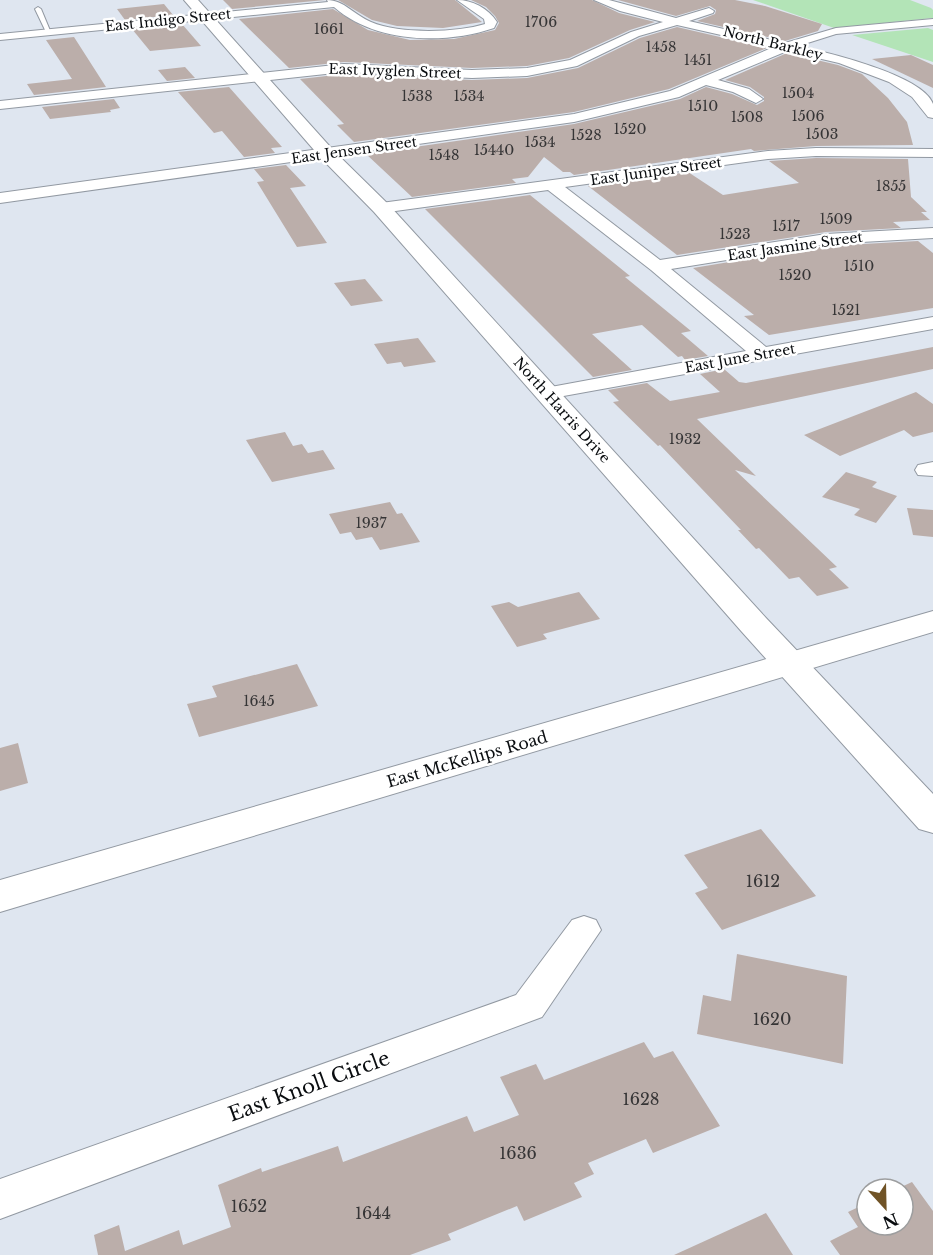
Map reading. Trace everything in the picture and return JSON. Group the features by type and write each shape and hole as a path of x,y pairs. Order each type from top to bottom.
{"street":[{"name":"North Harris Drive","path":"191,0 327,154 381,208 789,664 933,819"},
{"path":"334,2 361,22 373,27 442,33 480,31 490,26 491,22 488,17 462,0"},
{"name":"North Barkley","path":"599,0 624,9 785,45 870,70 912,91 928,103 933,114"},
{"name":"East Indigo Street","path":"0,37 334,2"},
{"name":"East Ivyglen Street","path":"0,105 259,75 344,68 446,75 504,74 564,66 635,34 709,11"},
{"name":"East Jensen Street","path":"0,198 574,118 674,94 785,45 836,31 933,22"},
{"path":"704,81 736,88 756,99"},
{"name":"East Juniper Street","path":"381,208 718,162 816,152 933,153"},
{"path":"718,162 734,174"},
{"path":"552,185 657,266 762,354"},
{"name":"East Jasmine Street","path":"657,266 826,239 933,233"},
{"name":"East June Street","path":"547,393 933,323"},
{"name":"East McKellips Road","path":"0,896 933,621"},
{"name":"East Knoll Circle","path":"0,1198 529,1006 584,930"}],"lane":[{"path":"38,9 49,32"}],"green space":[{"path":"753,0 910,0 931,8 933,18 834,28"},
{"path":"928,28 933,30 933,62 852,35"}],"building":[{"path":"223,0 325,0 232,9"},
{"path":"338,0 455,0 482,22 443,28 397,26 372,20"},
{"path":"471,0 592,0 619,13 655,22 630,30 569,58 527,66 472,68 344,62 289,68 239,19 333,9 368,30 410,40 454,39 495,30 499,23 495,16 486,7"},
{"path":"618,0 735,0 765,6 822,24 818,31 785,41 697,21 715,14 716,10 710,6 676,16"},
{"path":"164,4 173,15 125,20 117,9"},
{"path":"182,24 201,46 150,51 132,29"},
{"path":"677,27 767,48 669,89 574,112 354,142 337,125 344,124 300,79 344,74 472,80 527,78 578,68 640,38"},
{"path":"74,37 106,87 34,95 27,84 72,79 46,40"},
{"path":"787,53 838,65 862,74 888,98 907,122 913,145 816,146 754,151 751,149 574,175 570,172 563,172 544,157 528,177 512,179 516,183 412,197 366,154 574,124 680,99 706,87 732,94 757,105 764,101 764,97 750,87 725,80"},
{"path":"911,55 933,65 933,88 872,59"},
{"path":"185,67 195,78 167,81 158,70"},
{"path":"229,87 282,147 271,148 275,153 244,157 222,131 214,133 178,92"},
{"path":"114,99 120,108 110,110 111,112 50,119 42,107"},
{"path":"816,158 908,159 911,197 927,212 921,212 930,220 893,222 901,228 826,232 677,255 588,186 688,172 723,195 799,183 769,161"},
{"path":"286,165 306,186 290,188 327,243 297,247 257,182 264,181 254,169"},
{"path":"530,195 630,276 625,277 691,331 681,333 708,356 685,360 682,356 678,357 642,325 592,334 632,370 593,377 425,209"},
{"path":"918,241 933,253 933,308 769,335 744,316 754,315 693,268 826,246"},
{"path":"365,279 383,301 351,306 334,283"},
{"path":"418,338 436,362 404,367 401,362 387,364 374,344"},
{"path":"933,347 933,369 697,419 756,476 735,470 837,567 829,569 849,588 817,596 799,577 789,579 759,548 756,549 738,530 741,530 660,445 658,446 613,402 619,401 608,390 647,383 670,401 720,392 700,374 724,369 739,382 746,383"},
{"path":"916,392 933,404 933,432 913,437 904,430 840,456 804,435"},
{"path":"285,432 293,446 302,444 308,453 323,450 335,469 272,482 246,440"},
{"path":"846,472 877,482 872,487 897,496 876,523 854,515 860,509 822,497"},
{"path":"390,502 397,514 402,513 420,542 380,550 372,537 356,540 351,532 340,534 329,514"},
{"path":"907,508 933,510 933,537 913,535"},
{"path":"579,592 600,619 543,634 547,639 517,647 491,606 509,602 518,607"},
{"path":"297,664 318,706 199,737 187,704 217,697 212,686"},
{"path":"18,743 28,783 0,791 0,748"},
{"path":"761,829 816,896 722,930 695,893 708,888 684,855"},
{"path":"737,954 847,976 843,1064 697,1034 703,995 731,1001"},
{"path":"644,1042 654,1058 673,1051 720,1126 653,1153 646,1139 588,1163 594,1174 574,1183 582,1197 524,1221 517,1206 448,1234 451,1240 410,1255 98,1255 94,1235 119,1225 125,1251 179,1230 183,1245 231,1227 218,1185 261,1168 262,1172 338,1146 343,1162 467,1116 474,1132 519,1115 500,1077 536,1064 544,1080"},
{"path":"915,1186 933,1211 933,1255 840,1255 830,1241 855,1228 855,1237 915,1237"},
{"path":"855,1209 855,1222 848,1212"},
{"path":"766,1213 793,1255 674,1255"}]}
